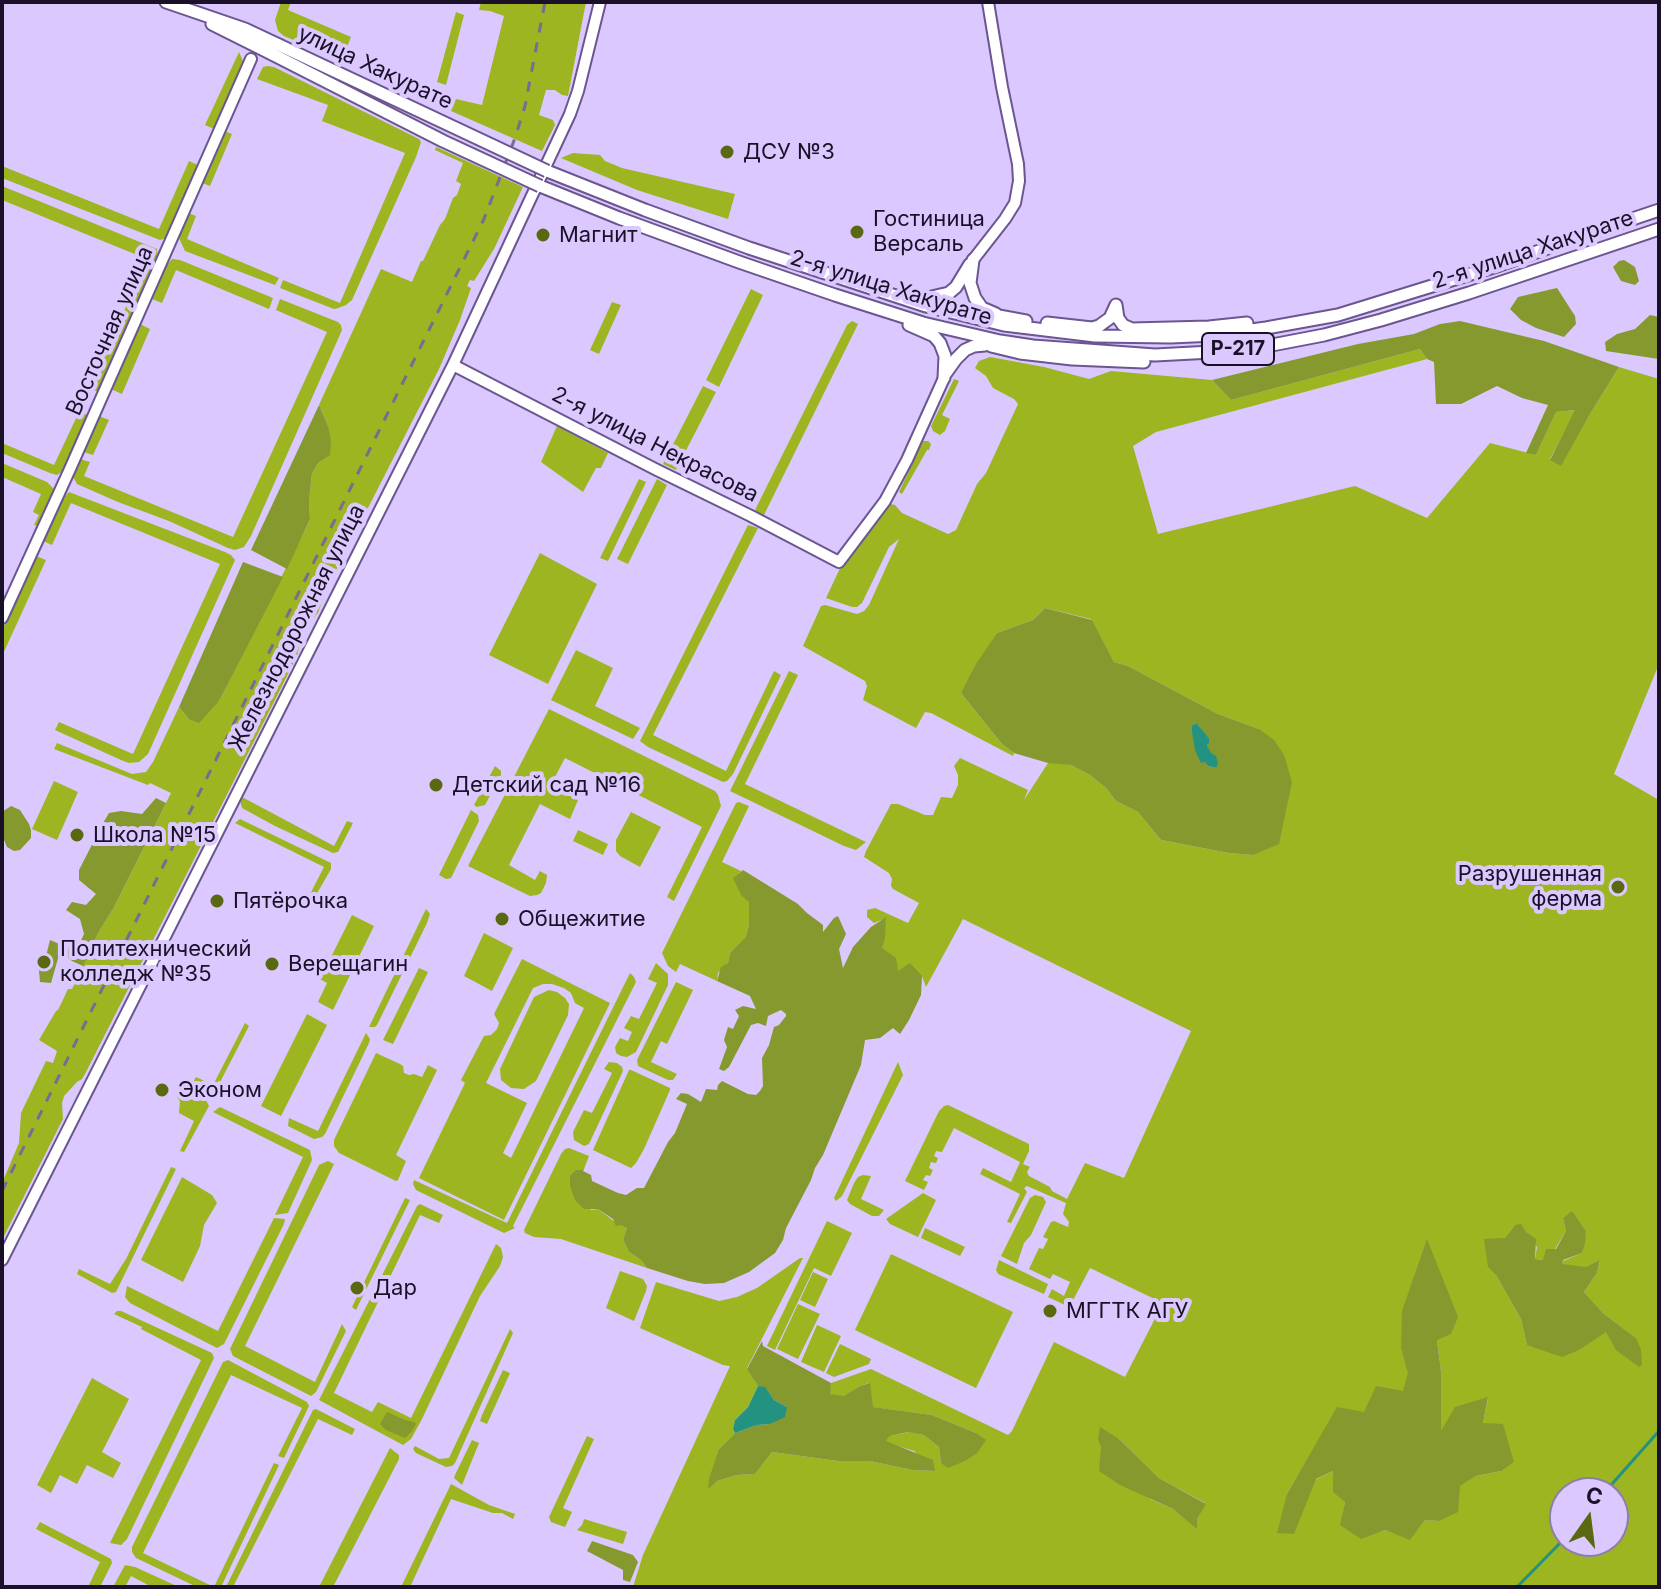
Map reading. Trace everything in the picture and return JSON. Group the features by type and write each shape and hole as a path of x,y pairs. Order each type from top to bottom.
{"main road":[{"name":"улица Хакурате","path":"166,2 241,38 547,171"},
{"name":"Железнодорожная улица","path":"2,1260 453,365 570,114 600,2"},
{"path":"927,298 949,293 956,287 1015,203 1018,164 988,2"},
{"name":"улица Хакурате","path":"183,9 245,29 275,51 443,141 540,186"},
{"path":"241,38 249,45 251,59 275,51"},
{"name":"Восточная улица","path":"2,618 251,59"},
{"name":"2-я улица Хакурате","path":"547,171 749,248 926,306 1095,336 1215,335 1338,315 1500,265 1659,210"},
{"name":"2-я улица Хакурате","path":"540,186 619,218 854,301 1000,345 1140,355 1212,352 1324,335 1469,293 1659,229"},
{"path":"976,256 970,283 975,298 982,308 1004,319"},
{"path":"859,285 896,290 1004,319 1092,328 1209,327 1368,307"},
{"path":"854,301 934,336 943,349 946,363 944,378"},
{"path":"1092,328 1105,324 1116,305 1118,318 1123,325 1132,329"},
{"path":"918,329 985,345"},
{"path":"944,378 965,350 974,346 1000,345"},
{"name":"2-я улица Некрасова","path":"453,365 839,562 885,501 944,378"}],"green space":[{"path":"281,2 291,2 288,10 351,37 347,47 341,51 319,40 320,32 306,26 298,42 284,36 278,31 275,20"},
{"path":"481,2 586,2 568,96 546,90 539,115 553,120 555,125 542,151 451,111 456,99 482,105 504,16 479,10"},
{"path":"456,12 464,15 446,85 437,82"},
{"path":"239,52 243,61 214,129 205,125"},
{"path":"267,66 421,142 352,300 338,308 280,288 283,280 340,303 405,153 322,121 328,105 257,79 263,67"},
{"path":"224,131 232,134 210,186 202,183"},
{"path":"436,147 523,187 494,249 474,281 470,280 467,286 471,288 439,369 327,588 318,613 303,629 297,656 274,702 85,1074 64,1096 63,1119 2,1240 2,1183 19,1143 21,1113 46,1061 53,1063 57,1051 39,1040 68,989 72,989 171,793 54,749 57,743 132,774 146,772 179,707 189,719 219,701 310,519 312,473 319,462 328,426 319,405 381,269 412,282 457,195 461,184 456,181 463,163 435,150"},
{"path":"573,153 600,155 605,161 622,168 735,194 728,219 637,190 561,158"},
{"path":"189,161 198,165 168,235 160,240 2,178 2,166 159,229"},
{"path":"2,186 157,249 158,257 98,392 90,388 147,259 2,200"},
{"path":"188,213 196,216 187,239 279,278 275,285 185,251 179,238"},
{"path":"172,259 273,298 269,309 176,270 162,303 152,299 165,267"},
{"path":"751,289 763,295 719,387 706,380"},
{"path":"280,299 338,322 342,330 244,547 235,550 228,548 77,484 73,477 80,459 90,462 84,476 233,537 327,332 276,310"},
{"path":"612,302 621,305 599,354 590,350"},
{"path":"852,321 858,324 763,517 755,513 756,508 847,325"},
{"path":"140,324 150,329 122,394 111,389"},
{"path":"1420,349 1427,359 1156,432 1133,446 1158,534 1355,486 1427,518 1490,443 1536,455 1556,412 1576,410 1550,459 1561,465 1619,367 1659,379 1659,664 1614,774 1659,800 1659,1587 633,1587 643,1555 730,1366 640,1328 656,1282 719,1301 757,1288 803,1258 747,1368 758,1386 748,1407 735,1420 735,1433 719,1449 717,1481 755,1474 772,1452 838,1461 870,1461 912,1470 934,1471 914,1451 885,1442 890,1436 909,1432 924,1435 939,1447 941,1463 976,1433 932,1415 872,1407 869,1383 844,1397 829,1394 831,1383 871,1369 1008,1435 1054,1342 1125,1377 1163,1303 1090,1268 1071,1304 1065,1305 1048,1297 1052,1289 1064,1296 1070,1282 1053,1274 1050,1279 1029,1269 1039,1248 1043,1249 1048,1239 1043,1237 1051,1222 1068,1227 1069,1222 1063,1214 1066,1203 1027,1186 1011,1223 1007,1222 1020,1194 980,1174 983,1168 1011,1182 1020,1162 954,1128 942,1152 936,1151 934,1156 938,1158 936,1163 931,1162 929,1168 933,1170 930,1176 926,1175 923,1180 928,1182 924,1190 905,1181 939,1111 948,1105 1029,1144 1023,1164 1030,1167 1027,1172 1029,1176 1067,1199 1085,1163 1124,1178 1191,1031 963,919 926,987 922,976 898,972 882,948 886,918 874,923 867,917 867,910 875,908 908,923 919,903 893,889 889,873 864,857 891,804 933,815 941,797 952,798 958,785 954,766 960,758 1028,790 1024,800 1048,763 1071,765 1090,775 1116,801 1138,812 1161,840 1253,855 1280,833 1283,816 1259,729 1218,714 1128,666 1114,662 1091,619 1045,608 1033,620 997,633 961,693 1002,744 1014,753 1013,756 931,713 925,712 916,728 863,700 867,686 865,681 803,646 821,606 857,614 869,605 899,539 889,547 862,603 852,607 826,598 841,566 887,507 895,505 902,513 948,534 956,530 1018,404 993,388 986,376 975,368 979,361 990,357 1089,379 1111,371 1212,380 1231,400","holes":["1572,1212 1586,1231 1582,1253 1563,1261 1561,1265 1586,1268 1600,1261 1597,1273 1584,1292 1603,1313 1636,1338 1606,1332 1527,1345 1521,1319 1496,1275 1505,1238 1515,1225 1526,1232 1537,1247 1535,1259 1543,1260 1555,1249 1566,1231 1563,1218","1437,1340 1441,1372 1441,1433 1488,1398 1483,1423 1501,1471 1476,1476 1459,1486 1439,1521 1425,1520 1410,1539 1385,1530 1360,1538 1341,1524 1345,1502 1333,1471 1287,1494 1310,1455 1364,1412 1403,1392 1409,1373 1401,1349","1119,1439 1159,1478 1205,1503 1197,1519 1197,1528 1173,1509 1150,1499 1101,1460 1101,1447"]},
{"path":"954,379 959,381 942,415 950,419 940,435 931,426"},
{"path":"703,386 716,392 676,470 663,464"},
{"path":"79,412 88,415 64,470 57,475 2,453 2,443 54,465"},
{"path":"99,416 109,420 93,455 84,452"},
{"path":"557,426 608,453 583,492 541,462"},
{"path":"923,441 931,444 929,450 902,494 899,492"},
{"path":"2,463 47,482 54,489 38,526 34,525 39,515 33,512 41,494 2,477"},
{"path":"639,479 646,482 608,561 600,558"},
{"path":"657,479 667,485 628,564 617,559"},
{"path":"69,492 225,552 235,560 148,754 139,762 121,760 55,730 59,722 133,754 220,564 71,503 52,545 43,541 61,500"},
{"path":"748,525 758,528 653,735 726,771 774,671 781,675 733,774 723,782 640,741"},
{"path":"540,553 597,584 548,684 489,655"},
{"path":"36,556 46,560 2,656 2,630"},
{"path":"576,650 613,668 595,706 640,728 633,739 551,700"},
{"path":"789,671 798,675 745,784 866,842 856,850 730,791"},
{"path":"549,709 718,795 721,806 674,901 667,897 702,827 565,758 555,777 577,788 573,796 578,800 570,819 540,804 509,865 535,880 540,871 547,875 541,893 530,896 468,866"},
{"path":"495,766 501,775 485,805 477,807 474,805"},
{"path":"54,781 78,792 57,840 32,829"},
{"path":"242,797 334,846 347,821 353,823 338,852 333,853 242,808"},
{"path":"739,802 749,806 722,862 741,871 734,878 749,902 746,938 730,953 728,963 718,973 717,981 680,964 676,972 668,966 662,953"},
{"path":"471,810 478,815 479,821 451,878 446,879 439,875"},
{"path":"631,812 661,827 640,867 616,851 616,840"},
{"path":"240,819 331,863 331,869 312,902 307,900 324,867 235,823"},
{"path":"578,830 608,844 603,855 573,841"},
{"path":"426,909 430,914 427,923 377,1025 369,1027"},
{"path":"352,915 374,926 333,1010 318,1002 327,983 320,979"},
{"path":"484,933 513,948 492,991 464,976"},
{"path":"522,959 610,1003 504,1220 419,1178 465,1083 461,1080 484,1036 491,1035 497,1029 499,1023 494,1014","holes":["552,984 571,993 575,1003 584,1008 511,1158 503,1153 527,1103 486,1083 533,988"]},
{"path":"656,963 668,974 668,985 636,1052 627,1057 621,1056 616,1053 615,1047 620,1038 628,1041 632,1032 624,1028 631,1016 639,1019 657,983 648,979"},
{"path":"419,968 428,972 393,1044 383,1040"},
{"path":"630,973 636,982 513,1226 515,1228 504,1233 416,1190 414,1180 507,1223"},
{"path":"676,982 693,990 667,1044 661,1041 651,1062 677,1074 673,1080 668,1080 638,1066 637,1060"},
{"path":"549,990 565,998 569,1004 568,1015 536,1081 524,1089 511,1088 501,1080 500,1069 534,997"},
{"path":"307,1014 327,1025 281,1116 261,1106"},
{"path":"245,1023 249,1026 217,1088 212,1091 193,1082 196,1077 213,1085"},
{"path":"366,1033 369,1043 325,1134 314,1139 288,1126 289,1118 318,1131"},
{"path":"376,1053 403,1066 404,1073 409,1075 422,1077 428,1065 437,1070 396,1155 406,1161 396,1181 339,1153 334,1146 334,1140"},
{"path":"609,1062 617,1063 623,1071 589,1144 584,1146 574,1140 573,1132 584,1110 592,1113 612,1073 604,1069"},
{"path":"898,1062 903,1075 842,1196 836,1201 834,1198"},
{"path":"629,1070 670,1088 644,1149 631,1168 593,1150"},
{"path":"185,1090 206,1100 209,1106 184,1152 180,1151 194,1121 179,1113 180,1101 177,1097 180,1091"},
{"path":"220,1107 310,1150 312,1160 288,1213 275,1215 303,1157 213,1112"},
{"path":"569,1148 589,1156 584,1169 576,1170 591,1210 598,1209 627,1228 623,1240 629,1252 647,1268 561,1239 534,1237 525,1233 561,1154"},
{"path":"328,1161 334,1164 245,1346 315,1382 342,1324 346,1331 316,1392 311,1396 233,1356 230,1349 319,1165"},
{"path":"171,1167 176,1169 116,1292 112,1293 77,1274 79,1269 110,1284 126,1259"},
{"path":"863,1175 871,1176 861,1199 884,1210 879,1216 872,1216 847,1200 854,1183"},
{"path":"182,1177 212,1195 217,1203 204,1225 200,1246 183,1282 141,1260"},
{"path":"923,1193 936,1200 918,1237 890,1224 886,1219"},
{"path":"1035,1195 1043,1197 1046,1202 1024,1243 1017,1264 1001,1256 1030,1198"},
{"path":"405,1198 410,1200 356,1310 352,1307"},
{"path":"420,1204 443,1215 439,1223 420,1215 334,1393 372,1412 378,1402 411,1418 496,1244 501,1248 503,1257 480,1296 422,1419 411,1439 403,1445 319,1400"},
{"path":"274,1218 285,1219 284,1224 224,1344 217,1348 130,1303 125,1297 127,1286 218,1331"},
{"path":"827,1221 852,1233 831,1276 814,1268 775,1350 767,1346"},
{"path":"925,1228 965,1247 960,1256 921,1238"},
{"path":"891,1254 1013,1312 976,1388 855,1330"},
{"path":"999,1260 1048,1284 1044,1294 998,1274"},
{"path":"620,1271 643,1279 647,1286 634,1321 606,1308"},
{"path":"813,1272 828,1279 815,1307 800,1300"},
{"path":"798,1304 820,1314 798,1359 777,1349"},
{"path":"117,1311 212,1353 214,1358 127,1539 121,1545 110,1543 201,1360 114,1314"},
{"path":"817,1325 841,1336 824,1372 801,1362"},
{"path":"510,1329 513,1333 455,1463 446,1467 416,1453 413,1449 415,1446 439,1459 449,1458"},
{"path":"840,1344 871,1359 869,1364 834,1377 826,1373"},
{"path":"228,1360 307,1402 309,1406 284,1458 278,1456 302,1408 231,1375 143,1553 214,1587 197,1587 136,1558 132,1547 223,1362"},
{"path":"503,1370 510,1373 487,1424 480,1421"},
{"path":"92,1378 129,1399 102,1452 121,1463 113,1478 87,1465 77,1484 60,1475 51,1493 37,1485"},
{"path":"313,1410 355,1429 352,1435 318,1419 233,1587 226,1587"},
{"path":"587,1436 594,1439 563,1508 572,1512 565,1527 551,1522 549,1517"},
{"path":"472,1440 479,1443 462,1485 454,1478"},
{"path":"390,1448 399,1455 399,1459 333,1587 319,1587"},
{"path":"274,1463 279,1465 221,1587 214,1587"},
{"path":"451,1484 489,1505 515,1514 513,1519 451,1499 410,1587 401,1587"},
{"path":"584,1519 627,1532 623,1544 577,1530"},
{"path":"40,1522 111,1559 100,1587 88,1587 100,1562 36,1529"},
{"path":"125,1565 179,1587 152,1587 131,1576 125,1587 113,1587"}],"shaded area":[{"path":"1624,260 1635,267 1639,281 1635,285 1621,281 1613,267"},
{"path":"1557,288 1575,316 1576,324 1564,337 1536,328 1510,309 1518,297"},
{"path":"1650,315 1659,317 1659,359 1606,351 1605,342 1617,334 1635,329"},
{"path":"1460,321 1544,341 1619,367 1561,466 1550,460 1575,410 1556,412 1536,455 1526,453 1548,405 1522,398 1497,386 1461,404 1436,404 1434,362 1427,359 1420,349 1231,400 1212,380 1358,344 1414,334 1440,324"},
{"path":"319,405 328,426 330,455 319,462 312,473 310,519 287,569 251,550"},
{"path":"243,562 283,577 219,701 199,723 189,719 179,707"},
{"path":"1045,608 1092,620 1114,662 1128,666 1218,714 1259,729 1274,740 1284,755 1292,782 1279,844 1253,855 1161,840 1138,812 1116,801 1090,775 1071,765 1048,763 1014,753 1002,744 961,693 997,633 1033,620","holes":["1195,723 1209,738 1207,745 1216,768 1208,766 1205,761 1192,732"]},
{"path":"1196,723 1209,738 1207,745 1216,756 1216,768 1201,763 1195,750 1192,726"},
{"path":"156,798 166,803 83,966 65,955 59,955 51,983 40,982 39,971 50,940 76,951 84,934 80,919 66,910 72,902 86,905 96,894 79,880 79,870 109,813 142,814"},
{"path":"11,806 20,810 31,830 31,838 20,850 14,851 7,847 2,835 2,812"},
{"path":"743,870 798,904 823,925 823,932 838,916 846,934 839,949 843,968 853,947 871,927 886,917 882,948 896,958 898,971 910,963 922,976 921,995 900,1034 893,1028 880,1038 865,1040 861,1065 823,1155 775,1253 749,1272 724,1283 705,1284 647,1268 629,1252 623,1240 627,1228 616,1226 613,1219 598,1209 584,1209 575,1200 570,1176 576,1170 584,1169 591,1175 592,1181 626,1195 637,1188 644,1188 675,1133 687,1104 676,1099 681,1093 701,1102 706,1089 717,1090 722,1081 756,1095 763,1086 762,1058 774,1027 786,1016 781,1010 768,1016 766,1026 758,1023 751,1025 729,1067 724,1071 719,1069 727,1047 724,1040 728,1027 733,1029 739,1016 735,1010 743,1006 756,1009 750,996 717,981 730,953 746,937 749,902 741,895 733,878"},
{"path":"1572,1211 1586,1231 1585,1243 1582,1253 1563,1260 1562,1264 1586,1267 1600,1260 1597,1273 1584,1292 1603,1313 1636,1338 1641,1350 1642,1365 1639,1367 1616,1350 1606,1332 1562,1357 1527,1345 1521,1319 1496,1275 1488,1267 1484,1239 1505,1238 1515,1225 1521,1224 1536,1239 1535,1259 1543,1260 1546,1249 1556,1249 1566,1231 1563,1218"},
{"path":"1427,1239 1458,1317 1451,1334 1437,1340 1441,1372 1441,1431 1455,1407 1488,1397 1483,1423 1503,1424 1514,1462 1501,1471 1476,1476 1460,1486 1458,1512 1439,1521 1425,1520 1410,1540 1385,1530 1361,1539 1340,1525 1345,1502 1333,1492 1333,1471 1316,1479 1294,1534 1277,1533 1287,1494 1337,1407 1364,1412 1376,1386 1403,1391 1408,1373 1401,1349 1402,1311"},
{"path":"762,1341 763,1346 831,1383 830,1394 844,1396 870,1383 873,1407 932,1415 986,1440 977,1453 948,1468 941,1463 939,1447 924,1435 908,1432 890,1436 886,1441 933,1460 935,1471 912,1470 870,1461 838,1461 772,1452 755,1474 717,1481 708,1489 719,1449 735,1433 770,1424 787,1407 774,1400 765,1388 758,1386 747,1369"},
{"path":"758,1386 765,1387 774,1400 787,1407 785,1417 735,1433 735,1420 748,1407"},
{"path":"387,1412 416,1424 405,1438 380,1424"},
{"path":"1100,1427 1119,1439 1159,1478 1206,1504 1197,1519 1197,1529 1173,1509 1120,1485 1099,1471"},
{"path":"592,1541 633,1555 638,1562 630,1582 623,1580 623,1570 587,1551"}],"waterway":[{"path":"1618,1477 1659,1431"},
{"path":"1517,1587 1549,1554"}],"railway":[{"path":"2,1191 484,219 525,106 545,2"}],"place":[{"name":"ДСУ №3","path":"727,152"},
{"name":"Гостиница Версаль","path":"857,232"},
{"name":"Магнит","path":"543,235"},
{"name":"Детский сад №16","path":"436,785"},
{"name":"Школа №15","path":"77,835"},
{"name":"Разрушенная ферма","path":"1618,887"},
{"name":"Пятёрочка","path":"217,901"},
{"name":"Общежитие","path":"502,919"},
{"name":"Политехнический колледж №35","path":"44,962"},
{"name":"Верещагин","path":"272,964"},
{"name":"Эконом","path":"162,1090"},
{"name":"Дар","path":"357,1288"},
{"name":"МГГТК АГУ","path":"1050,1311"}]}
